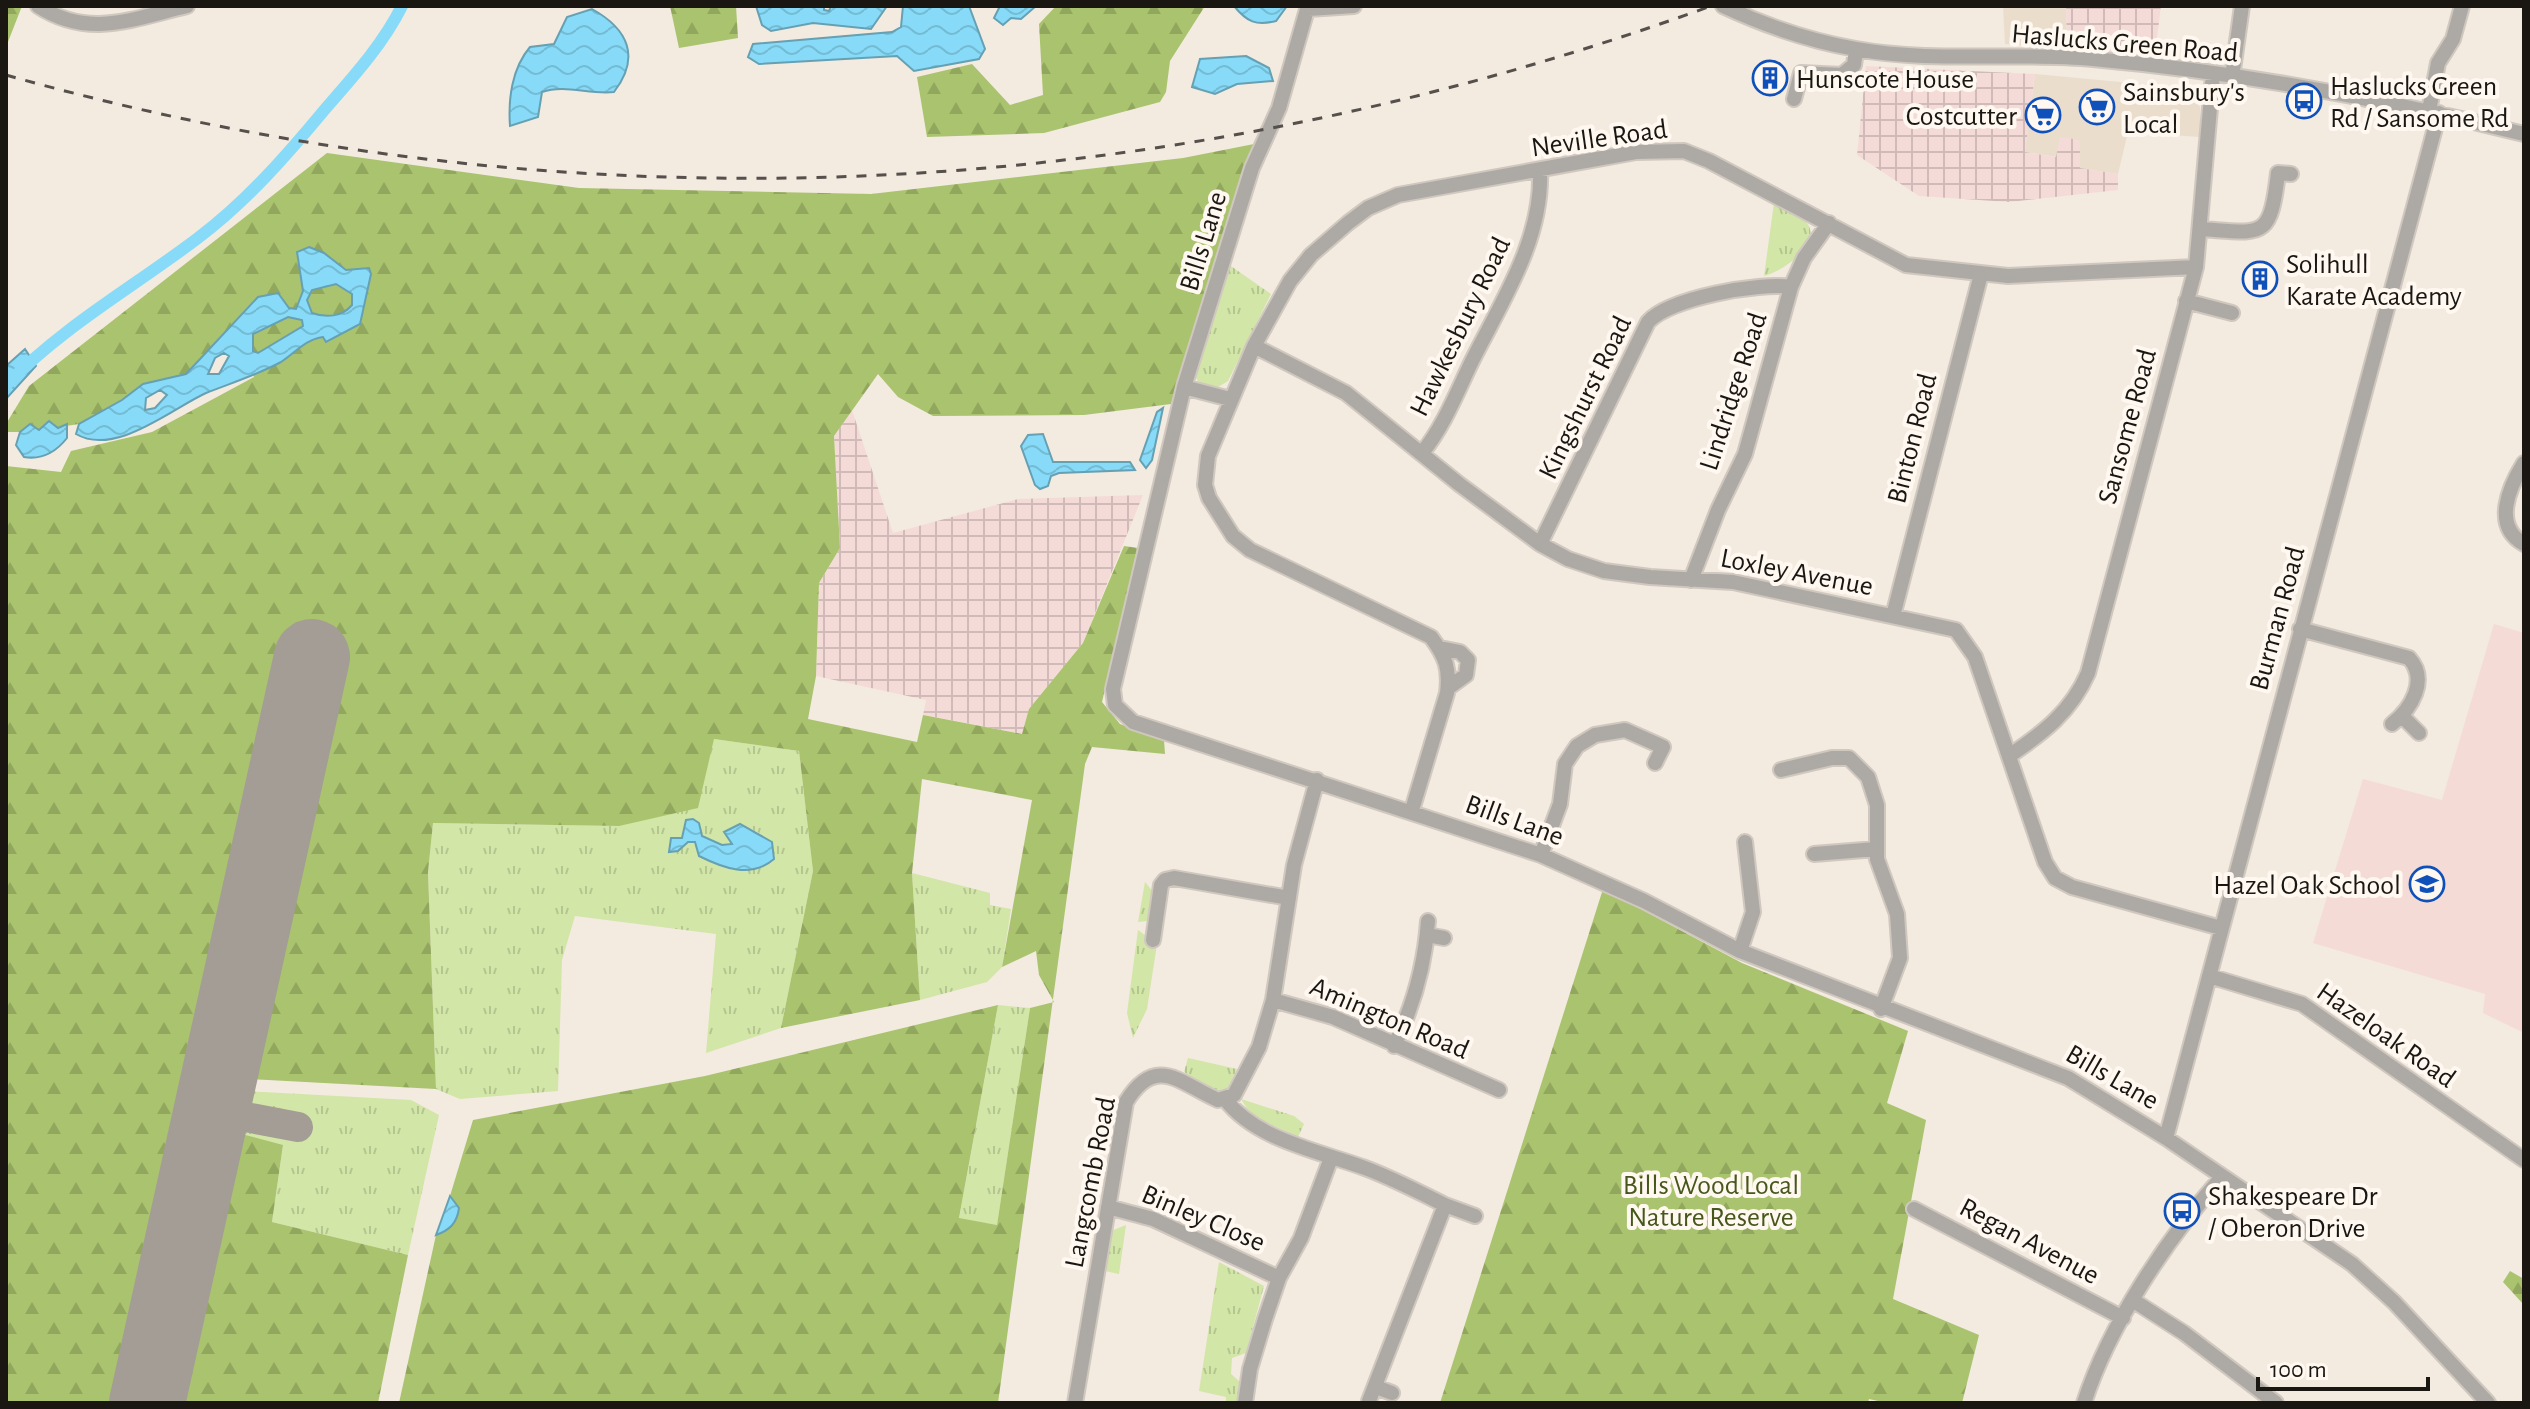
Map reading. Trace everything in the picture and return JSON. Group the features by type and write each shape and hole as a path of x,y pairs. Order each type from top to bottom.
{"street":[{"path":"38,6 68,23 104,25 187,6"},
{"path":"1308,7 1354,6"},
{"name":"Haslucks Green Road","path":"1723,6 1775,30 1856,50 2090,59 2213,74 2434,112 2524,134"},
{"path":"2232,77 2242,6"},
{"name":"Burman Road","path":"2166,1138 2377,341 2386,323 2434,112 2438,63 2453,39 2462,6"},
{"name":"Bills Lane","path":"1308,7 1279,108 1252,168 1184,387 1113,689 1115,705 1133,722 1412,810 1541,855 1644,901 1740,951 1881,1009 2045,1066 2166,1138 2321,1241 2375,1283 2488,1403"},
{"path":"1794,99 1801,73 1842,75 1854,65 1856,50"},
{"name":"Sansome Road","path":"2009,756 2043,733 2066,711 2079,694 2088,673 2196,267 2213,74"},
{"name":"Neville Road","path":"1412,810 1448,688 1450,673 1440,648 1431,637 1250,550 1233,536 1221,520 1205,485 1208,456 1230,399 1254,346 1290,281 1311,255 1368,208 1398,195 1636,152 1684,151 1906,265 2008,276 2196,267"},
{"name":"Hawkesbury Road","path":"1422,453 1518,272 1534,228 1541,193 1540,170"},
{"path":"2200,229 2248,233 2261,230 2271,218 2278,173 2291,174"},
{"name":"Lindridge Road","path":"1691,580 1718,510 1745,454 1791,287 1804,258 1829,223"},
{"name":"Binton Road","path":"1893,616 1981,274"},
{"name":"Kingshurst Road","path":"1540,544 1648,322 1656,313 1675,304 1773,284 1791,287"},
{"path":"2186,301 2232,313"},
{"name":"Loxley Avenue","path":"1254,346 1346,393 1540,544 1568,559 1604,571 1733,582 1956,630 1967,642 2045,862 2055,878 2072,887 2221,928"},
{"path":"1184,387 1230,399"},
{"path":"2524,463 2506,503 2506,520 2511,533 2524,544"},
{"path":"2300,629 2409,658 2418,678 2412,702 2397,720 2419,733"},
{"path":"1541,855 1560,804 1565,764 1577,746 1595,735 1625,730 1663,747 1655,763"},
{"path":"1781,770 1811,762 1849,758 1868,777 1877,805 1876,849 1882,879 1897,914 1900,946 1897,968 1881,1009"},
{"path":"1811,762 1813,779"},
{"path":"1225,1099 1234,1095 1259,1047 1273,1000 1289,898 1317,780"},
{"path":"1834,835 1835,852"},
{"path":"1740,951 1753,912 1745,842"},
{"path":"1814,854 1876,849"},
{"path":"1149,931 1165,880 1174,878 1289,898"},
{"path":"1394,1046 1405,1022 1428,928 1444,938"},
{"name":"Hazeloak Road","path":"2209,976 2302,1004 2524,1160"},
{"name":"Amington Road","path":"1273,1000 1333,1017 1493,1088 1492,1070"},
{"name":"Langcomb Road","path":"1075,1403 1126,1102 1136,1086 1158,1075 1173,1076 1218,1100 1225,1099 1249,1121 1331,1158 1368,1169 1475,1216"},
{"name":"Binley Close","path":"1245,1403 1250,1369 1279,1278 1301,1238 1331,1158"},
{"path":"2084,1403 2123,1318 2190,1212 2222,1177"},
{"path":"1369,1401 1445,1205"},
{"name":"Binley Close","path":"1108,1207 1165,1224 1279,1278"},
{"name":"Regan Avenue","path":"1914,1209 2123,1318"},
{"path":"2134,1301 2184,1333 2276,1403"},
{"path":"1235,1365 1250,1369"},
{"path":"1078,1387 1095,1391"},
{"path":"1376,1387 1392,1393"}],"shaded area":[{"path":"2003,6 2066,6 2067,49 2005,44"},
{"path":"2066,6 2161,6 2155,54 2067,49"},
{"path":"1866,66 2035,74 2025,152 2056,157 2060,137 2080,140 2080,168 2118,174 2118,190 2009,202 1919,196 1857,155"},
{"path":"2035,74 2184,88 2193,94 2200,107 2200,137 2128,132 2118,174 2079,168 2080,140 2057,157 2025,152"},
{"path":"852,410 893,533 1018,499 1143,495 1083,643 1030,709 1022,734 923,715 926,700 816,676 819,583 840,548 834,436"},
{"name":"Hazel Oak School","path":"2494,624 2524,633 2524,1033 2483,1013 2485,994 2313,943 2363,779 2442,800"}],"green space":[{"path":"6,6 22,6 6,47"},
{"path":"670,6 736,6 738,38 679,48"},
{"path":"1056,6 1205,6 1170,61 1166,92 1160,102 1044,133 927,137 917,77 972,64 1010,105 1043,95 1039,24"},
{"path":"1254,144 1171,404 1084,415 933,416 898,397 878,374 834,436 840,548 819,583 816,676 808,719 917,742 923,715 1022,734 1029,709 1083,643 1124,546 1138,548 1102,702 1120,724 1164,740 1165,754 1092,747 1085,764 1053,1000 1039,975 1036,951 1002,967 1032,800 922,779 912,873 920,1000 781,1028 813,871 799,751 714,739 698,808 619,826 433,823 428,872 436,1089 249,1079 332,652 288,649 244,851 157,1193 111,1403 6,1403 6,466 61,472 71,451 152,432 254,377 237,321 186,374 143,384 122,400 79,424 39,430 30,424 20,432 6,432 6,424 29,386 327,153 579,188 871,194 1183,158"},
{"path":"1774,203 1807,223 1809,240 1798,256 1764,276"},
{"path":"1228,264 1271,294 1228,381 1218,387 1200,384 1196,378"},
{"path":"287,649 332,651 246,1091 411,1100 439,1115 408,1255 272,1222 283,1146 238,1133 177,1403 111,1403 245,838"},
{"path":"714,739 799,751 813,871 781,1028 706,1053 716,934 575,916 562,960 558,1091 460,1099 436,1089 428,871 433,823 619,826","holes":["698,823 702,837 722,845 732,844 725,833 740,824 759,833 770,863 741,870 726,868 699,856 696,842 688,842 683,847 678,839 682,838 684,829"]},
{"path":"912,873 990,893 990,905 1011,909 1002,967 987,982 920,1000"},
{"path":"1145,882 1154,893 1152,915 1147,921 1138,922"},
{"name":"Bills Wood Local Nature Reserve","path":"1603,889 1742,963 1908,1031 1887,1103 1926,1120 1893,1299 1979,1335 1962,1403 1887,1403 1869,1399 1868,1403 1440,1403"},
{"path":"1138,930 1157,944 1147,1009 1133,1038 1127,1013"},
{"path":"1053,1002 998,1403 399,1403 436,1235 444,1232 459,1208 450,1196 473,1120 705,1076 998,1005 959,1218 997,1225 1030,1008"},
{"path":"998,1005 1030,1008 997,1225 959,1219"},
{"path":"1188,1058 1237,1069 1227,1090 1218,1093 1184,1072"},
{"path":"1241,1099 1294,1116 1304,1124 1298,1137 1251,1115"},
{"path":"238,1133 283,1145 272,1222 408,1255 378,1403 177,1403"},
{"path":"1126,1225 1119,1274 1105,1271 1111,1231"},
{"path":"1219,1262 1264,1286 1246,1353 1232,1358 1231,1374 1239,1381 1239,1403 1226,1403 1226,1397 1199,1391"},
{"path":"2510,1271 2524,1279 2524,1305 2503,1282"}],"water":[{"path":"756,6 824,6 824,10 829,11 831,6 887,6 871,29 813,23 771,31 762,25"},
{"path":"903,6 969,6 985,49 979,59 914,71 897,56 759,64 748,57 753,44 892,32 901,27"},
{"path":"1000,6 1036,6 1021,19 1011,18 1003,25 994,18"},
{"path":"1234,6 1287,6 1276,21 1257,23 1243,16"},
{"path":"592,9 614,25 627,45 627,67 614,92 560,89 542,92 538,117 510,126 512,84 524,55 530,47 554,44 567,17"},
{"path":"1246,56 1269,68 1273,81 1237,84 1215,94 1192,87 1200,59"},
{"path":"309,247 324,253 346,270 369,268 371,274 360,324 326,342 323,337 311,340 272,367 206,393 125,435 108,440 76,434 79,424 122,400 143,384 186,374 258,297 278,293 289,308 296,309 303,291 297,252","holes":["336,284 352,294 352,305 334,315 312,313 307,300 312,290","288,317 302,320 303,326 258,353 253,351 253,334","224,353 229,356 219,374 208,374 215,358","160,390 167,395 155,408 145,410 146,398"]},
{"path":"25,349 36,366 6,399 6,366"},
{"path":"1163,408 1152,460 1146,468 1140,460 1157,412"},
{"path":"49,421 58,428 67,424 67,438 48,454 24,457 16,445 20,432 30,424 39,430"},
{"path":"1043,434 1053,462 1130,462 1135,470 1059,473 1051,476 1048,486 1040,489 1035,485 1021,446 1028,435"},
{"path":"693,819 699,823 702,836 722,845 732,844 724,832 740,824 772,842 774,859 756,869 737,870 699,856 695,842 688,842 678,851 669,852 671,838 682,838 686,820"},
{"path":"450,1196 459,1208 457,1218 449,1228 436,1235"}],"waterway":[{"path":"6,385 52,344 198,238 250,193 357,72 377,47 402,6"}],"taxiway":[{"path":"214,1111 298,1127"}],"runway":[{"path":"147,1403 312,657"}],"railway":[{"path":"6,75 219,126 434,160 649,176 864,176 1078,158 1291,124 1503,73 1711,6"}],"place":[{"name":"Hunscote House","path":"1770,78"},
{"name":"Haslucks Green Rd / Sansome Rd","path":"2304,101"},
{"name":"Sainsbury's Local","path":"2097,107"},
{"name":"Costcutter","path":"2043,115"},
{"name":"Solihull Karate Academy","path":"2260,279"},
{"name":"Hazel Oak School","path":"2427,884"},
{"name":"Shakespeare Dr / Oberon Drive","path":"2182,1211"}]}
